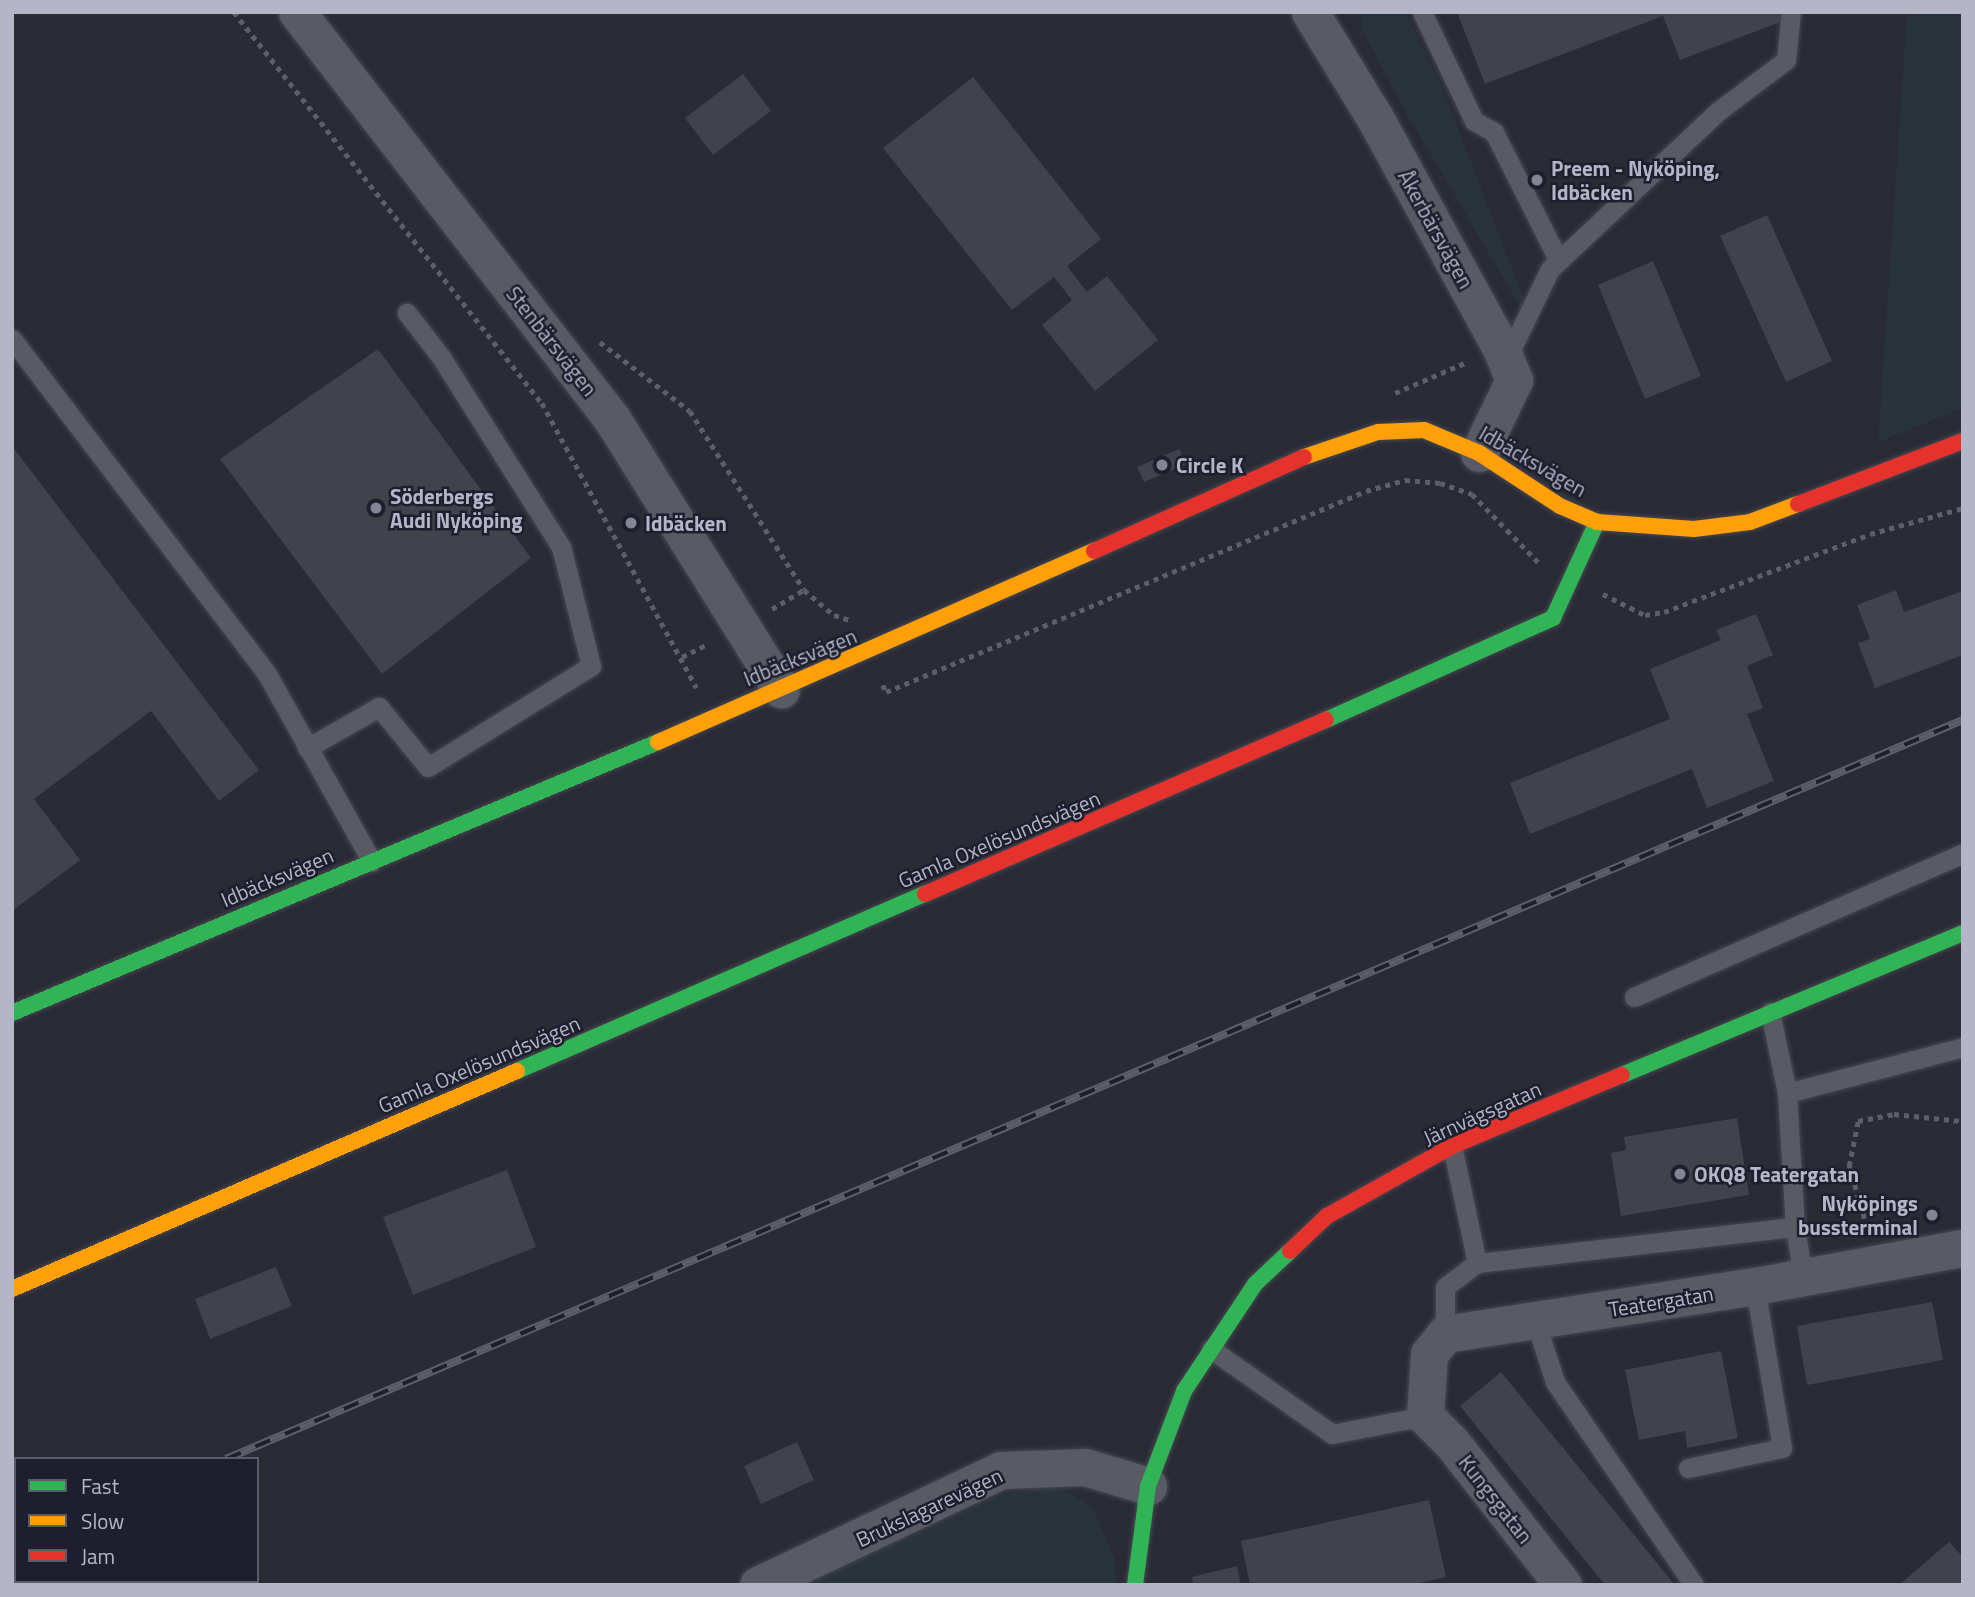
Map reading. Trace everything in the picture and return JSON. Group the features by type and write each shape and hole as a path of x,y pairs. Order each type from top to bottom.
{"street":[{"name":"Stenbärsvägen","path":"297,12 612,419 781,689"},
{"name":"Åkerbärsvägen","path":"1310,12 1376,118 1506,360 1514,380 1479,453"},
{"name":"Idbäcksvägen","path":"12,1013 867,654 1334,443 1378,432 1424,430 1479,453 1560,506 1597,522"},
{"path":"1597,522 1695,529 1750,522 1963,441"},
{"name":"Gamla Oxelösundsvägen","path":"12,1289 1504,643 1553,618 1574,580 1597,522"},
{"name":"Järnvägsgatan","path":"1135,1585 1148,1486 1184,1391 1255,1284 1327,1216 1452,1146 1963,933"},
{"name":"Teatergatan","path":"1445,1334 1755,1286 1963,1248"},
{"path":"1424,1416 1429,1354 1445,1334"},
{"name":"Kungsgatan","path":"1424,1416 1452,1443 1563,1585"},
{"name":"Brukslagarevägen","path":"758,1585 1001,1470 1085,1466 1148,1486"}],"lane":[{"path":"1422,12 1474,121 1494,132 1559,261"},
{"path":"1506,360 1550,269 1717,112 1787,60 1791,12"},
{"path":"307,748 379,707 428,766 591,666 561,547 440,357 407,313"},
{"path":"12,339 267,674 372,862"},
{"path":"1633,997 1963,853"},
{"path":"1770,1012 1787,1093 1794,1227 1803,1278"},
{"path":"1787,1093 1963,1047"},
{"path":"1452,1146 1477,1263"},
{"path":"1445,1334 1445,1287 1477,1263 1794,1227"},
{"path":"1688,1468 1782,1448 1755,1286"},
{"path":"1535,1320 1555,1382 1694,1585"},
{"path":"1211,1349 1332,1434 1424,1416"}],"path":[{"path":"234,12 542,403 682,657"},
{"path":"597,338 690,411 804,590 834,615 852,621 887,692 1366,491 1405,480 1440,483 1472,494 1548,571 1574,580 1645,615 1664,612 1870,534 1963,508"},
{"path":"1867,1228 1849,1166 1858,1121 1894,1114 1961,1121"}],"shaded area":[{"path":"1360,12 1407,14 1444,92 1532,320 1529,322 1408,116 1362,30"},
{"path":"1907,12 1963,12 1963,408 1878,442"},
{"path":"1055,1485 1092,1506 1115,1560 1116,1585 802,1585 1001,1495"}],"building":[{"path":"1457,12 1779,12 1783,21 1680,60 1663,16 1485,84"},
{"path":"743,74 771,111 713,155 685,118"},
{"path":"973,77 1101,239 1067,266 1087,292 1107,276 1158,340 1095,391 1042,325 1072,300 1054,277 1012,310 883,148"},
{"path":"1767,215 1832,361 1786,382 1720,236"},
{"path":"1653,261 1701,376 1645,399 1598,285"},
{"name":"Söderbergs Audi Nyköping","path":"378,349 531,558 382,674 220,459"},
{"path":"12,446 259,770 219,801 151,711 34,799 80,860 12,911"},
{"name":"Circle K","path":"1179,449 1186,464 1144,482 1137,467"},
{"path":"1896,590 1904,612 1963,591 1963,655 1875,688 1858,643 1870,639 1857,605"},
{"path":"1756,614 1773,655 1747,666 1763,708 1747,714 1774,781 1707,808 1692,769 1530,834 1510,783 1670,719 1650,669 1721,640 1716,630"},
{"name":"OKQ8 Teatergatan","path":"1737,1118 1749,1195 1621,1216 1611,1153 1626,1150 1624,1137"},
{"path":"507,1170 536,1247 413,1295 383,1217"},
{"path":"276,1267 292,1306 210,1339 195,1299"},
{"path":"1932,1302 1943,1360 1807,1385 1797,1326"},
{"path":"1721,1351 1738,1438 1687,1448 1685,1431 1639,1440 1625,1370"},
{"path":"1501,1372 1675,1585 1605,1585 1460,1406"},
{"path":"797,1442 814,1480 761,1504 744,1466"},
{"path":"1429,1500 1446,1577 1412,1585 1250,1585 1241,1541"},
{"path":"1949,1542 1963,1557 1963,1585 1899,1585"},
{"path":"1237,1566 1241,1585 1193,1585 1192,1577"}],"railway":[{"path":"231,1457 1963,720"}],"traffic: fast":[{"path":"1326,720 1553,618 1597,522"},
{"path":"12,1013 658,742"},
{"path":"517,1071 925,894"},
{"path":"1622,1075 1963,933"},
{"path":"1135,1585 1148,1486 1184,1391 1255,1284 1290,1251"}],"traffic: slow":[{"path":"1304,457 1378,432 1424,430 1479,453 1560,506 1597,522 1694,529 1750,522 1798,504"},
{"path":"658,742 1094,551"},
{"path":"12,1289 517,1071"}],"traffic: jam":[{"path":"1798,504 1963,441"},
{"path":"1094,551 1304,457"},
{"path":"925,894 1326,720"},
{"path":"1290,1251 1327,1216 1452,1146 1622,1075"}],"place":[{"name":"Preem - Nyköping, Idbäcken","path":"1537,180"},
{"name":"Circle K","path":"1162,465"},
{"name":"Söderbergs Audi Nyköping","path":"376,508"},
{"name":"Idbäcken","path":"631,523"},
{"name":"OKQ8 Teatergatan","path":"1680,1174"},
{"name":"Nyköpings bussterminal","path":"1932,1215"}]}
